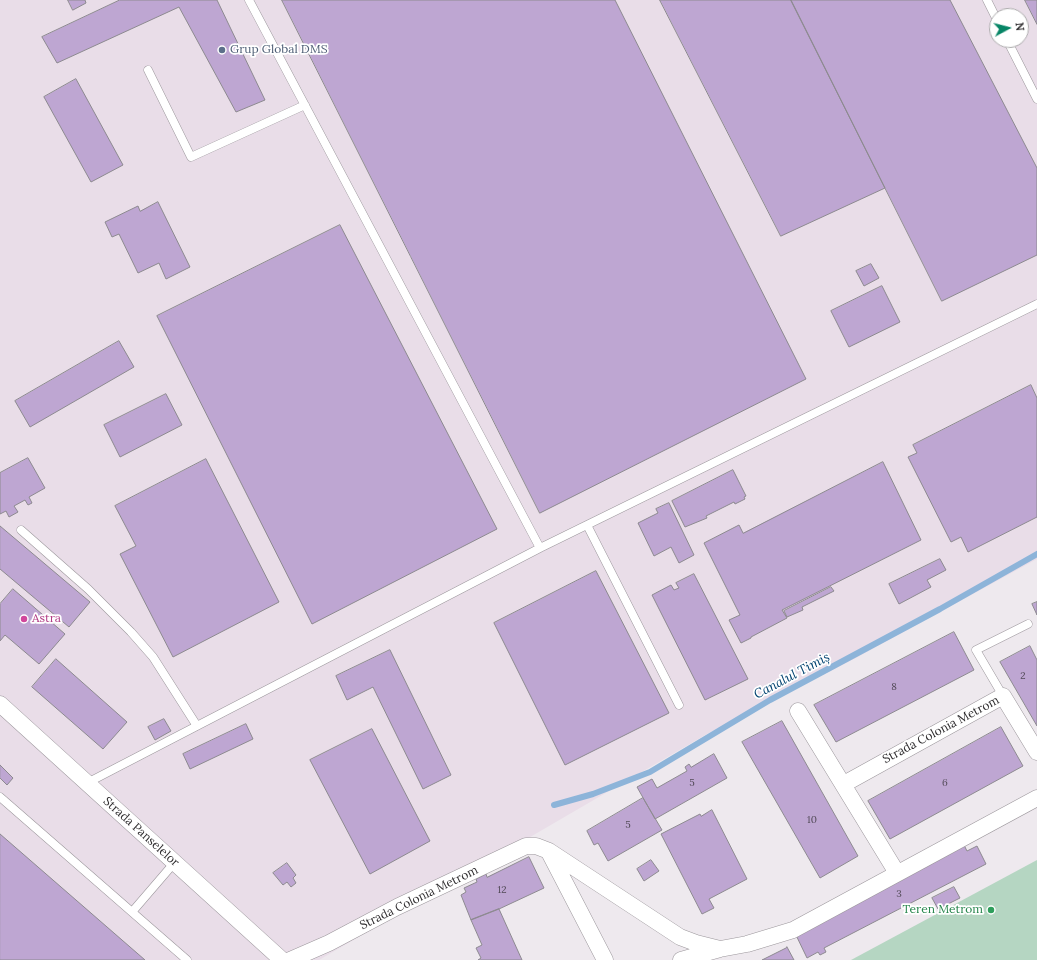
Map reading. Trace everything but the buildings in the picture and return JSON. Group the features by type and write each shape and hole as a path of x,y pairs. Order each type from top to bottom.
{"street":[{"name":"Strada Colonia Metrom","path":"844,784 1003,696 1037,752"},
{"name":"Strada Panselelor","path":"0,704 282,960"},
{"path":"798,711 897,873"},
{"name":"Strada Colonia Metrom","path":"680,960 720,949 747,944 793,930 1037,798"},
{"name":"Strada Colonia Metrom","path":"290,960 526,846 536,846 549,851 680,937 720,949"},
{"path":"549,851 605,960"}],"lane":[{"path":"248,0 540,548"},
{"path":"1011,48 1037,98"},
{"path":"148,70 191,158 305,105"},
{"path":"88,783 540,548 1037,304"},
{"path":"587,525 679,705"},
{"path":"21,530 88,589 131,632 153,657 197,726"},
{"path":"1003,696 976,650 1028,624"},
{"path":"0,797 186,960"},
{"path":"132,912 175,862"}],"shaded area":[{"path":"0,0 1037,0 1037,559 854,659 707,734 319,960 0,960"}],"green space":[{"name":"Teren Metrom","path":"1037,860 1037,960 851,960"}],"waterway":[{"name":"Canalul Timiș","path":"554,805 593,794 650,772 770,700 940,609 1037,554"}],"place":[{"name":"Grup Global DMS","path":"222,50"},
{"name":"Astra","path":"24,619"},
{"name":"Teren Metrom","path":"991,910"}]}
